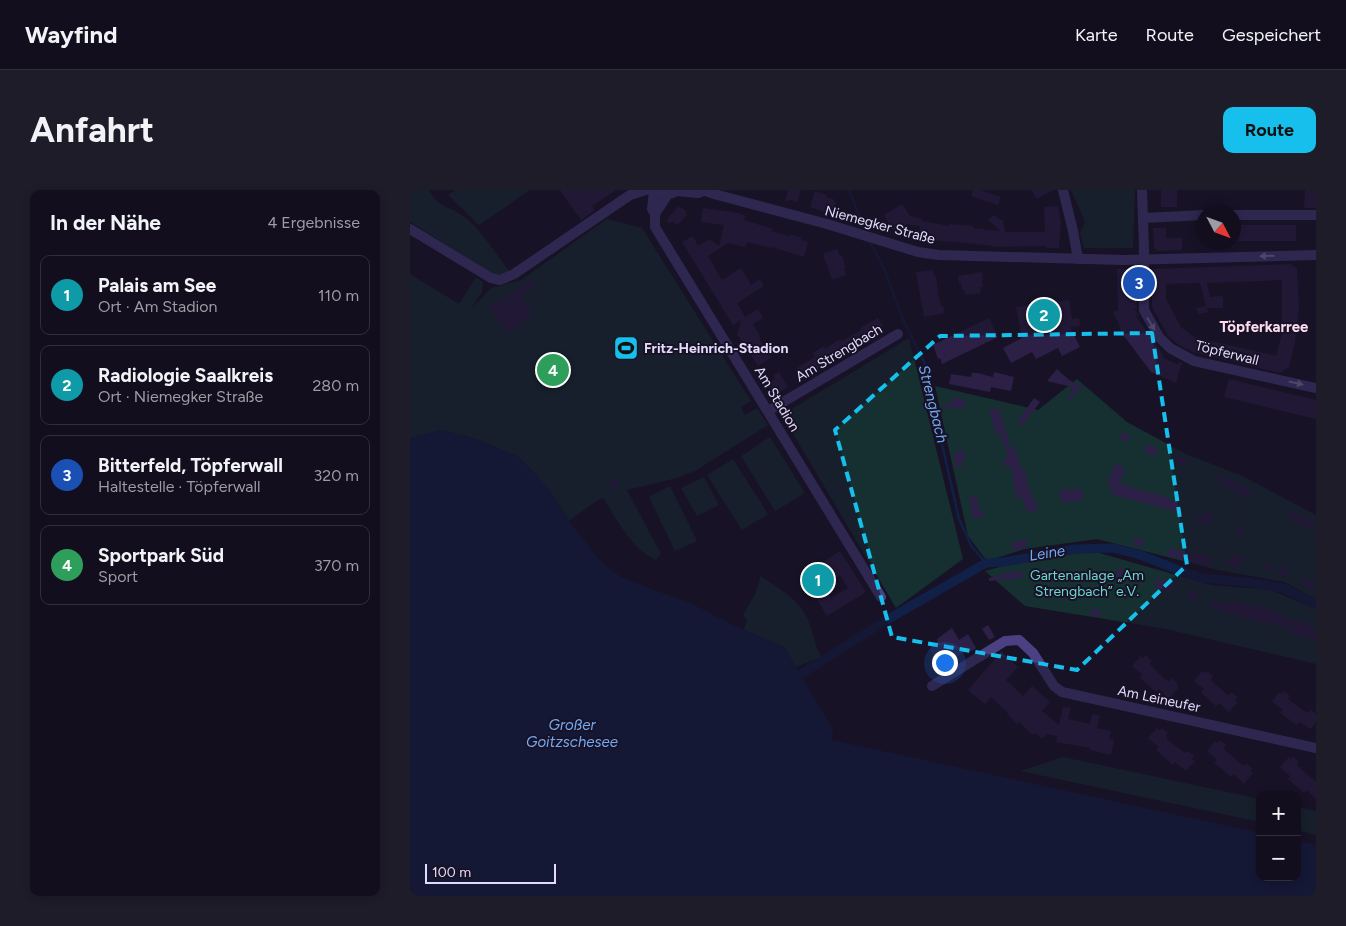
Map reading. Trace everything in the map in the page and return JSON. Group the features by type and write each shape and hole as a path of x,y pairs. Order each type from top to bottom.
{"street":[{"name":"Niemegker Straße","path":"410,228 491,278 500,280 514,274 632,192 651,190 698,193 703,190 827,224 918,252 939,255 1143,260 1316,255"},
{"name":"Am Stadion","path":"651,190 655,227 881,597"},
{"path":"1062,190 1078,259"},
{"name":"Töpferwall","path":"1142,190 1145,313 1159,337 1170,348 1194,361 1316,388"},
{"path":"655,214 674,192"},
{"path":"1241,215 1316,214"},
{"path":"1143,218 1196,215"},
{"name":"Am Strengbach","path":"768,411 898,334"},
{"name":"Am Leineufer","path":"932,686 1005,641 1019,640 1032,653 1054,686 1062,692 1316,748"}],"highlighted area":[{"path":"1152,333 1187,565 1077,670 892,637 835,430 940,336"}],"green space":[{"path":"410,190 429,190 437,201 470,221 509,271 501,275 492,273 410,222"},
{"path":"455,190 530,190 479,225 448,195"},
{"path":"1071,190 1135,190 1133,248 1084,248 1080,233 1085,222"},
{"path":"607,219 642,228 751,401 741,407 745,415 757,408 768,425 695,471 677,478 627,490 661,554 656,560 647,555 632,541 603,498 569,521 554,497 519,457 479,440 442,430 410,438 410,274 459,304 476,277 483,282 482,292 471,309 491,288 521,280"},
{"path":"909,338 963,559 896,608 782,415"},
{"path":"1077,379 1127,422 1186,454 1242,476 1316,515 1316,599 1284,582 1218,570 1097,539 1025,549 987,561 968,536 935,386 1038,410"},
{"path":"770,437 805,493 775,511 741,456"},
{"path":"733,459 768,514 742,530 707,475"},
{"path":"704,477 719,505 697,516 681,488"},
{"path":"670,486 697,541 675,551 649,497"},
{"name":"Gartenanlage „Am Strengbach” e.V.","path":"1089,550 1211,585 1271,590 1316,609 1316,664 1166,629 1025,606 985,571 1025,560"},
{"path":"760,576 784,592 801,608 808,619 822,657 796,667 784,647 744,630 747,620 743,615 756,591"},
{"path":"1063,757 1256,798 1256,821 1020,771"},
{"path":"1301,808 1316,811 1316,835 1301,831"}],"water":[{"name":"Großer Goitzschesee","path":"442,430 479,440 519,457 536,474 554,497 570,523 604,565 624,579 690,603 737,627 784,647 833,730 831,740 1256,832 1256,881 1301,881 1301,842 1316,845 1316,896 410,896 410,438"}],"building":[{"path":"560,190 616,190 592,206 595,210 581,220"},
{"path":"788,190 801,190 797,202 785,201"},
{"path":"973,190 980,190 1001,197 998,205 971,196"},
{"path":"1031,190 1053,190 1037,199"},
{"path":"1161,190 1177,190 1177,207 1161,207"},
{"path":"1305,190 1316,190 1316,208 1304,208"},
{"path":"815,191 827,195 826,197 833,199 836,203 833,215 810,207"},
{"path":"902,204 910,216 922,219 922,221 949,226 949,224 974,226 973,228 1000,231 988,220 994,215 1003,220 1005,232 1045,232 1044,207 1058,206 1061,222 1059,248 1046,248 1046,246 993,247 930,240 918,238 920,226 906,224 905,229 895,227 894,232 884,215"},
{"path":"678,206 687,212 685,213 687,215 677,225 673,222 667,223 668,218"},
{"path":"703,208 739,213 745,216 744,220 773,229 772,231 802,238 801,240 808,242 804,257 772,247 747,242 745,247 728,243 708,256 722,280 741,268 751,285 760,279 764,286 737,303 745,317 758,309 763,318 753,324 771,358 758,366 737,336 741,320 733,325 682,242 693,236 698,246 710,239 719,246 724,225 701,222"},
{"path":"1241,225 1296,225 1296,241 1241,241"},
{"path":"1153,228 1166,228 1166,238 1182,238 1182,250 1157,251 1154,249"},
{"path":"837,249 840,256 842,256 846,275 832,280 823,254"},
{"path":"1291,264 1297,269 1299,307 1295,342 1289,367 1280,373 1193,352 1179,345 1168,336 1152,307 1151,269","holes":["1282,280 1282,333 1276,356 1194,337 1181,327 1166,299 1166,284 1200,283 1206,306 1196,308 1198,314 1208,312 1207,308 1223,308 1223,296 1210,297 1207,283"]},
{"path":"1117,269 1132,271 1136,277 1137,309 1134,308 1140,318 1134,313 1163,355 1163,358 1177,364 1182,362 1176,383 1151,372 1119,327 1113,313 1118,310"},
{"path":"933,270 934,276 936,276 939,300 941,306 943,306 944,313 924,317 916,272"},
{"path":"982,272 983,287 980,287 981,293 965,295 961,283 959,284 958,276"},
{"path":"531,280 535,287 520,297 533,315 508,333 488,308"},
{"path":"1069,300 1072,319 1079,318 1080,326 1070,327 1080,347 1062,356 1058,348 1036,359 1032,352 1011,363 1003,348 1022,338 1016,307"},
{"path":"878,318 883,326 881,327 883,331 803,378 797,368 815,357 813,353 824,346 825,349 838,340 842,341"},
{"path":"989,318 998,337 942,364 933,345"},
{"path":"1057,369 1069,380 1083,387 1067,403 1072,387 1047,381"},
{"path":"779,372 788,387 774,395 768,383 775,379 773,375"},
{"path":"994,372 1014,377 1011,391 991,387 990,392 949,384 951,374 971,377 972,373 977,373 993,377"},
{"path":"1229,379 1316,400 1316,419 1224,397"},
{"path":"953,397 965,400 965,409 940,407 952,402"},
{"path":"1034,398 1040,402 1022,426 1017,422"},
{"path":"999,408 1010,445 1004,447 1000,433 996,434 989,410"},
{"path":"1123,432 1130,436 1127,442 1119,438"},
{"path":"1148,444 1158,449 1154,457 1144,451"},
{"path":"1014,446 1022,470 1025,469 1029,492 1031,491 1039,510 1027,512 1022,497 1016,499 1011,467 1006,467 1003,459 1008,457 1005,448"},
{"path":"964,450 963,466 955,467 954,452"},
{"path":"1178,455 1188,460 1185,466 1174,461"},
{"path":"1115,464 1125,468 1120,483 1168,497 1167,499 1181,504 1178,512 1110,494 1112,486 1107,484"},
{"path":"1220,474 1252,490 1248,499 1217,482"},
{"path":"616,479 620,484 612,490 608,484"},
{"path":"1082,489 1083,500 1062,503 1059,490"},
{"path":"977,496 979,511 983,510 984,517 973,519 969,497"},
{"path":"1291,510 1316,523 1314,530 1288,517"},
{"path":"1206,511 1214,515 1211,524 1207,523 1206,526 1196,523 1199,515 1204,516"},
{"path":"1239,526 1246,528 1243,536 1237,534"},
{"path":"1136,537 1144,540 1142,547 1133,545"},
{"path":"1026,539 1027,547 1013,551 1011,543"},
{"path":"1169,548 1212,557 1210,567 1166,555"},
{"path":"840,551 866,592 827,616 802,575","holes":["840,575 848,588 831,598 823,585"]},
{"path":"1235,554 1244,557 1240,568 1227,564 1229,556 1234,558"},
{"path":"1268,562 1274,565 1271,571 1264,569"},
{"path":"1281,566 1290,570 1286,577 1277,573"},
{"path":"1117,568 1124,569 1124,572 1146,574 1144,583 1116,580"},
{"path":"1035,569 1061,572 1060,578 1035,576"},
{"path":"1022,571 1023,578 989,581 989,578 1008,572"},
{"path":"1094,572 1101,573 1101,581 1093,580"},
{"path":"1156,578 1173,582 1170,593 1154,587"},
{"path":"1303,578 1316,584 1313,591 1300,584"},
{"path":"1189,590 1199,593 1197,600 1187,597"},
{"path":"1213,600 1227,604 1231,600 1265,607 1283,614 1282,617 1312,624 1311,629 1316,630 1316,640 1288,633 1289,628 1258,622 1211,608"},
{"path":"1091,609 1100,610 1100,617 1090,615"},
{"path":"988,625 995,637 989,640 982,629"},
{"path":"952,628 959,640 968,634 976,648 967,654 966,652 949,660 948,657 938,663 929,647"},
{"path":"1001,652 1018,667 1006,680 1023,696 1032,686 1050,702 1042,711 1059,725 1063,707 1071,708 1068,719 1090,724 1092,714 1100,716 1097,728 1111,731 1109,739 1114,740 1111,755 1090,750 1090,748 1056,742 1057,736 1047,734 1042,739 1035,733 1033,735 1019,722 1017,724 991,697 985,704 968,690"},
{"path":"1145,655 1152,661 1150,663 1151,666 1166,680 1170,681 1172,678 1178,684 1176,686 1178,688 1169,699 1159,689 1156,692 1140,678 1142,675 1132,666 1141,656 1143,658"},
{"path":"1202,671 1205,673 1207,671 1213,676 1211,678 1212,681 1226,694 1229,695 1231,692 1237,697 1235,700 1238,702 1229,712 1219,703 1216,706 1201,692 1204,689 1194,681"},
{"path":"1284,691 1290,696 1288,698 1290,701 1306,712 1311,710 1316,714 1316,722 1311,729 1300,722 1297,725 1280,713 1283,710 1272,702 1279,692 1282,694"},
{"path":"1157,728 1160,730 1162,728 1168,733 1167,739 1183,752 1186,753 1188,751 1194,756 1192,759 1195,761 1186,771 1175,762 1173,765 1156,750 1159,747 1148,738"},
{"path":"1220,740 1226,745 1224,748 1226,751 1244,766 1246,763 1253,769 1250,771 1253,773 1244,784 1234,774 1231,777 1214,763 1217,760 1207,751 1215,741 1218,743"},
{"path":"1293,756 1299,762 1297,764 1299,767 1316,782 1316,799 1307,790 1304,793 1288,779 1290,776 1280,767 1289,757 1291,759"}],"waterway":[{"name":"Strengbach","path":"849,190 866,233"},
{"name":"Strengbach","path":"869,240 885,271 904,322 925,364 959,519 972,547 986,563"},
{"name":"Leine","path":"801,674 890,618 986,563 1004,562 1075,549 1113,548 1140,555 1203,578 1283,588 1316,604"}],"place":[{"name":"Bitterfeld, Töpferwall","path":"1139,283"},
{"name":"Radiologie Saalkreis","path":"1044,315"},
{"name":"Fritz-Heinrich-Stadion","path":"626,348"},
{"name":"Sportpark Süd","path":"553,370"},
{"name":"Palais am See","path":"818,580"}],"district":[{"name":"Töpferkarree","path":"1264,327"}]}
